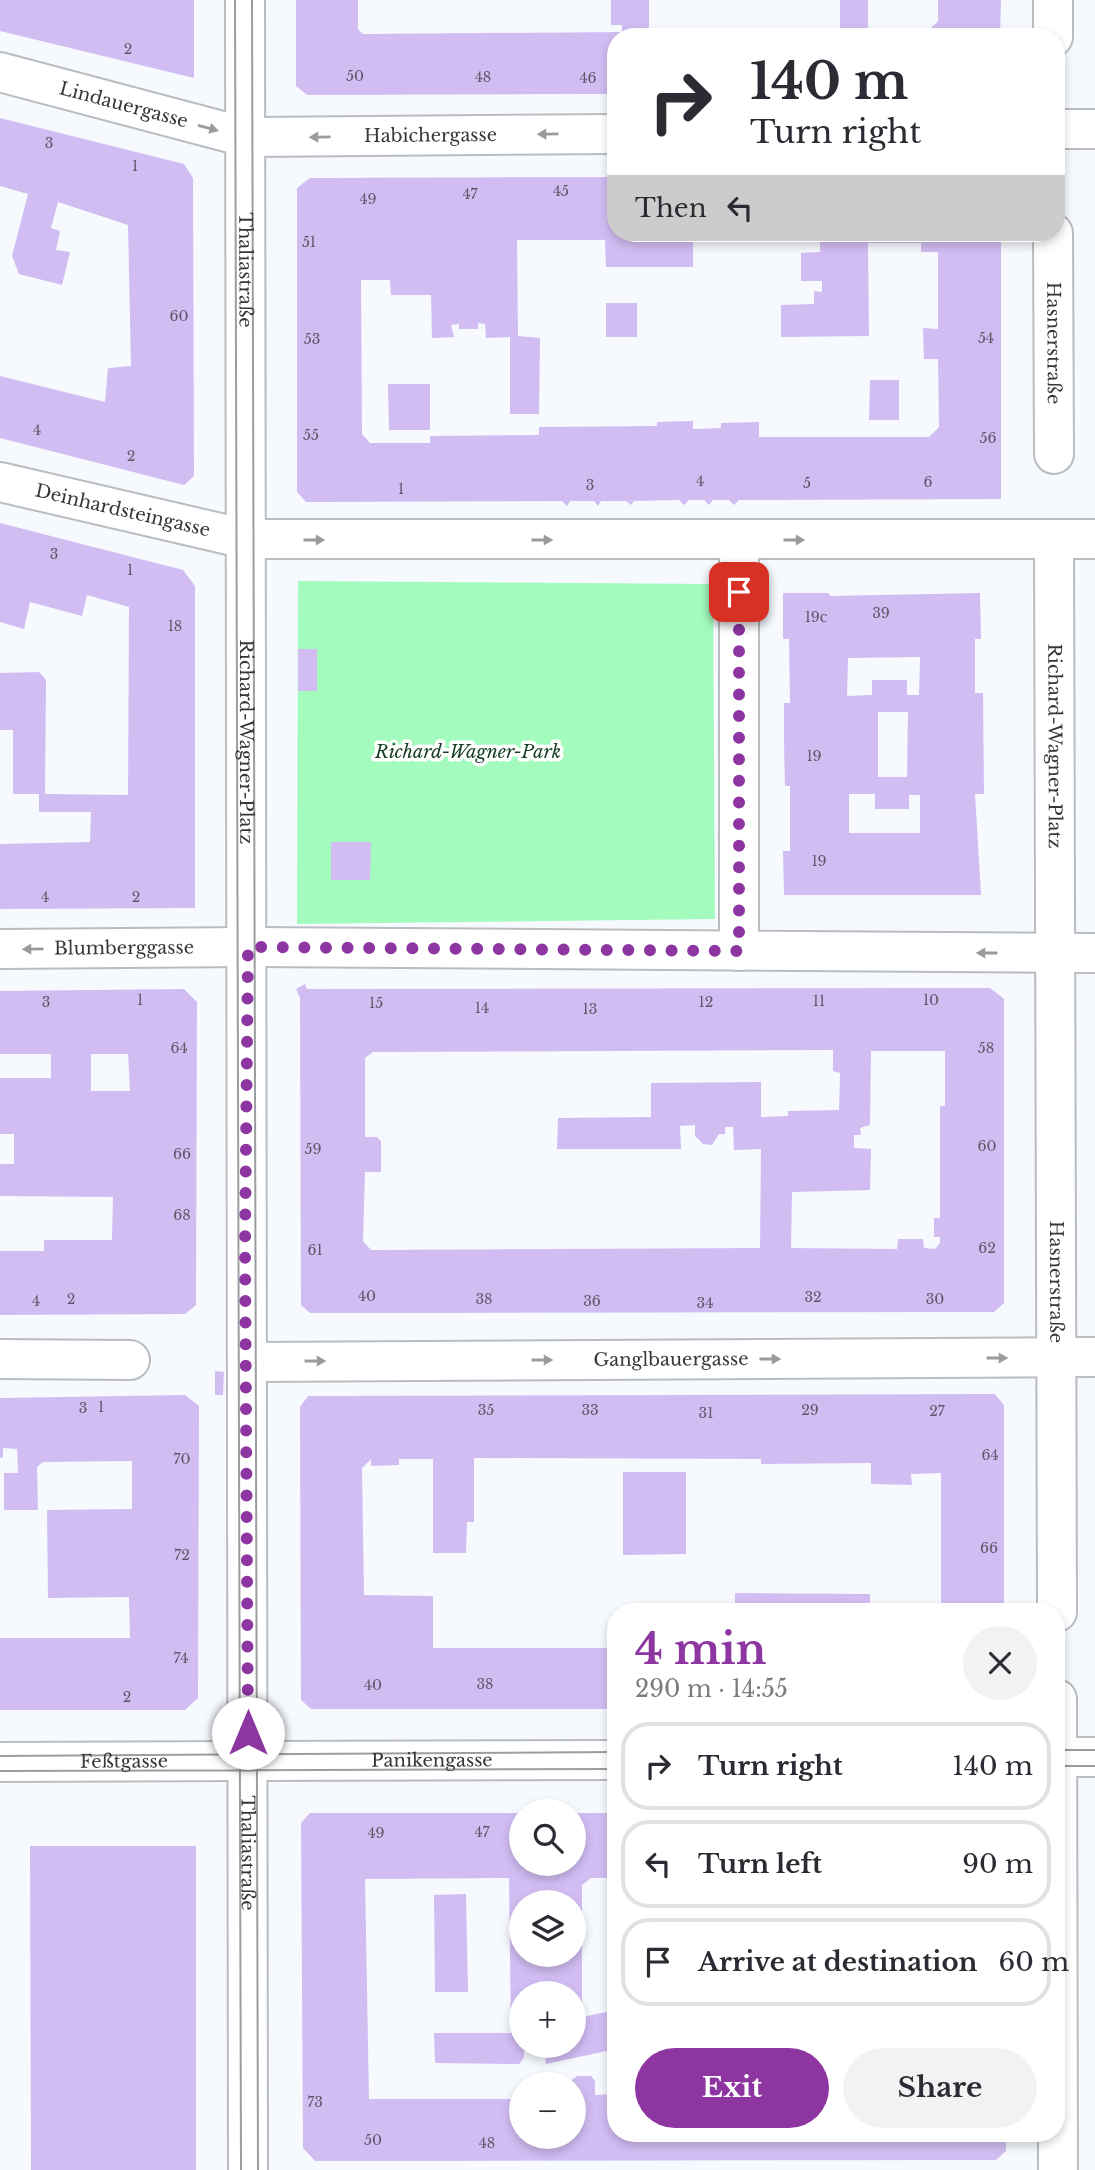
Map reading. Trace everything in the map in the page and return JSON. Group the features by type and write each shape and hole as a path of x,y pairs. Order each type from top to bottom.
{"street":[{"name":"Thaliastraße","path":"245,0 246,539"},
{"path":"1053,0 1053,28"},
{"name":"Lindauergasse","path":"0,72 245,137"},
{"path":"1065,130 1095,129"},
{"name":"Habichergasse","path":"245,137 607,134"},
{"name":"Hasnerstraße","path":"1053,242 1054,454"},
{"name":"Deinhardsteingasse","path":"0,482 246,539"},
{"path":"246,539 1095,540"},
{"name":"Richard-Wagner-Platz","path":"246,539 248,947"},
{"path":"738,540 739,951"},
{"name":"Richard-Wagner-Platz","path":"1054,540 1055,953"},
{"name":"Thaliastraße","path":"248,947 248,2170"},
{"path":"248,947 1095,953"},
{"name":"Blumberggasse","path":"0,949 248,947"},
{"name":"Hasnerstraße","path":"1055,953 1057,1603"},
{"name":"Ganglbauergasse","path":"247,1362 1095,1357"},
{"path":"0,1359 130,1360"},
{"path":"1065,1757 1095,1757"},
{"name":"Panikengasse","path":"248,1761 607,1759"},
{"name":"Feßtgasse","path":"0,1762 248,1761"},
{"path":"1058,2142 1058,2170"}],"green space":[{"name":"Richard-Wagner-Park","path":"298,581 713,584 715,919 297,924"}],"building":[{"path":"0,0 194,0 194,78 0,31"},
{"path":"296,0 358,0 358,29 363,34 607,32 607,94 307,95 296,86"},
{"path":"611,0 649,0 649,28 622,28 622,25 611,25"},
{"path":"840,0 868,0 868,28 840,28"},
{"path":"938,0 1001,0 1000,28 931,28 938,21"},
{"path":"0,118 184,164 193,178 194,476 184,485 0,438 0,376 105,402 108,368 131,366 128,225 58,202 51,228 60,231 56,250 70,252 62,285 19,274 12,256 28,194 0,186"},
{"path":"607,177 607,242 693,242 693,267 606,267 605,240 517,240 518,336 540,338 539,414 510,414 510,337 486,338 485,324 478,323 478,329 459,329 459,324 451,325 454,337 432,338 431,295 391,295 390,280 361,280 362,434 370,443 430,443 430,436 539,435 539,427 657,426 657,422 693,421 693,429 721,428 721,423 759,422 759,437 929,437 939,427 938,359 924,359 923,328 938,329 938,252 921,252 921,243 868,243 869,336 781,337 781,305 814,304 814,291 822,292 822,281 801,281 801,253 820,252 820,242 1001,242 1001,499 739,500 734,505 729,500 713,500 709,505 704,500 689,500 684,505 679,500 634,501 631,505 626,501 601,501 598,506 594,501 570,501 567,506 562,501 306,502 297,492 297,188 310,178"},
{"path":"606,303 637,303 637,337 606,337"},
{"path":"870,380 899,380 899,420 869,420"},
{"path":"388,384 430,384 430,430 389,430"},
{"path":"0,523 183,570 195,586 195,908 0,909 0,844 90,842 91,812 39,812 39,794 13,794 13,730 0,730 0,673 39,672 46,680 45,794 128,795 129,607 87,595 82,616 30,602 24,629 0,622"},
{"path":"783,593 829,593 830,596 980,593 981,639 975,639 975,693 983,693 984,794 975,794 981,895 784,895 783,851 790,851 790,786 785,786 784,703 790,703 789,639 783,639","holes":["920,657 919,695 907,695 907,680 872,680 872,695 847,696 848,658","878,712 908,712 907,777 878,777","849,794 875,794 875,809 909,809 909,795 920,795 920,833 849,833"]},
{"path":"298,649 317,649 317,691 298,691"},
{"path":"331,842 371,842 370,880 331,880"},
{"path":"305,984 307,989 990,988 1004,999 1004,1303 994,1312 310,1313 301,1305 300,998 296,989","holes":["833,1050 833,1071 840,1073 839,1110 788,1111 788,1116 761,1117 761,1082 651,1083 651,1117 558,1118 557,1149 681,1149 680,1126 695,1125 695,1136 703,1144 712,1145 719,1134 725,1134 725,1127 733,1127 734,1150 761,1149 760,1248 371,1250 363,1241 365,1172 381,1172 381,1141 377,1137 365,1137 365,1058 373,1052","871,1051 945,1051 945,1106 940,1106 940,1218 934,1218 934,1237 940,1237 940,1243 935,1249 924,1248 923,1239 898,1239 897,1249 791,1248 792,1192 870,1190 871,1149 854,1148 854,1135 861,1135 860,1128 870,1125"]},
{"path":"184,989 197,1002 196,1305 185,1314 0,1315 0,1251 44,1251 44,1240 112,1240 113,1197 0,1196 0,1164 14,1164 14,1134 0,1134 0,1078 51,1078 51,1054 0,1054 0,991","holes":["91,1054 128,1054 130,1091 91,1091"]},
{"path":"215,1371 224,1372 223,1395 215,1395"},
{"path":"995,1394 1004,1405 1004,1603 941,1603 941,1473 911,1474 912,1485 871,1484 871,1463 761,1464 761,1459 474,1458 474,1522 467,1522 466,1553 433,1553 433,1459 399,1459 399,1465 371,1466 371,1459 362,1468 364,1595 433,1596 433,1648 607,1648 607,1709 311,1709 301,1700 300,1407 308,1396"},
{"path":"185,1395 199,1406 198,1698 185,1710 0,1710 0,1638 130,1638 129,1597 48,1598 47,1510 132,1509 132,1461 43,1462 37,1467 38,1510 4,1510 4,1473 18,1473 17,1449 3,1448 3,1458 0,1457 0,1398"},
{"path":"623,1472 686,1472 686,1554 623,1555"},
{"path":"735,1593 870,1594 870,1603 735,1603"},
{"path":"310,1813 509,1813 509,1876 586,1876 586,1813 607,1813 607,1878 591,1878 582,1885 582,1890 509,1890 509,1878 365,1879 369,2099 509,2099 509,2149 586,2149 586,2076 591,2076 595,2081 595,2095 607,2094 607,2142 1006,2142 1006,2151 996,2160 315,2161 303,2148 301,1823"},
{"path":"30,1846 196,1846 196,2170 31,2170"},
{"path":"466,1894 468,1992 435,1992 434,1895"},
{"path":"510,1967 582,1967 582,1981 510,1981"},
{"path":"607,2012 607,2051 586,2055 586,2016"},
{"path":"434,2033 509,2033 509,2058 524,2058 519,2064 435,2063"},
{"path":"546,2058 574,2058 546,2064"}],"tram line":[{"path":"235,0 241,2170"},
{"path":"252,0 258,2170"},
{"path":"1065,1750 1095,1750"},
{"path":"0,1756 607,1752"},
{"path":"1065,1766 1095,1766"},
{"path":"0,1771 607,1769"}],"route":[{"path":"248,1733 245,1245 248,947 739,951 739,592"}]}
